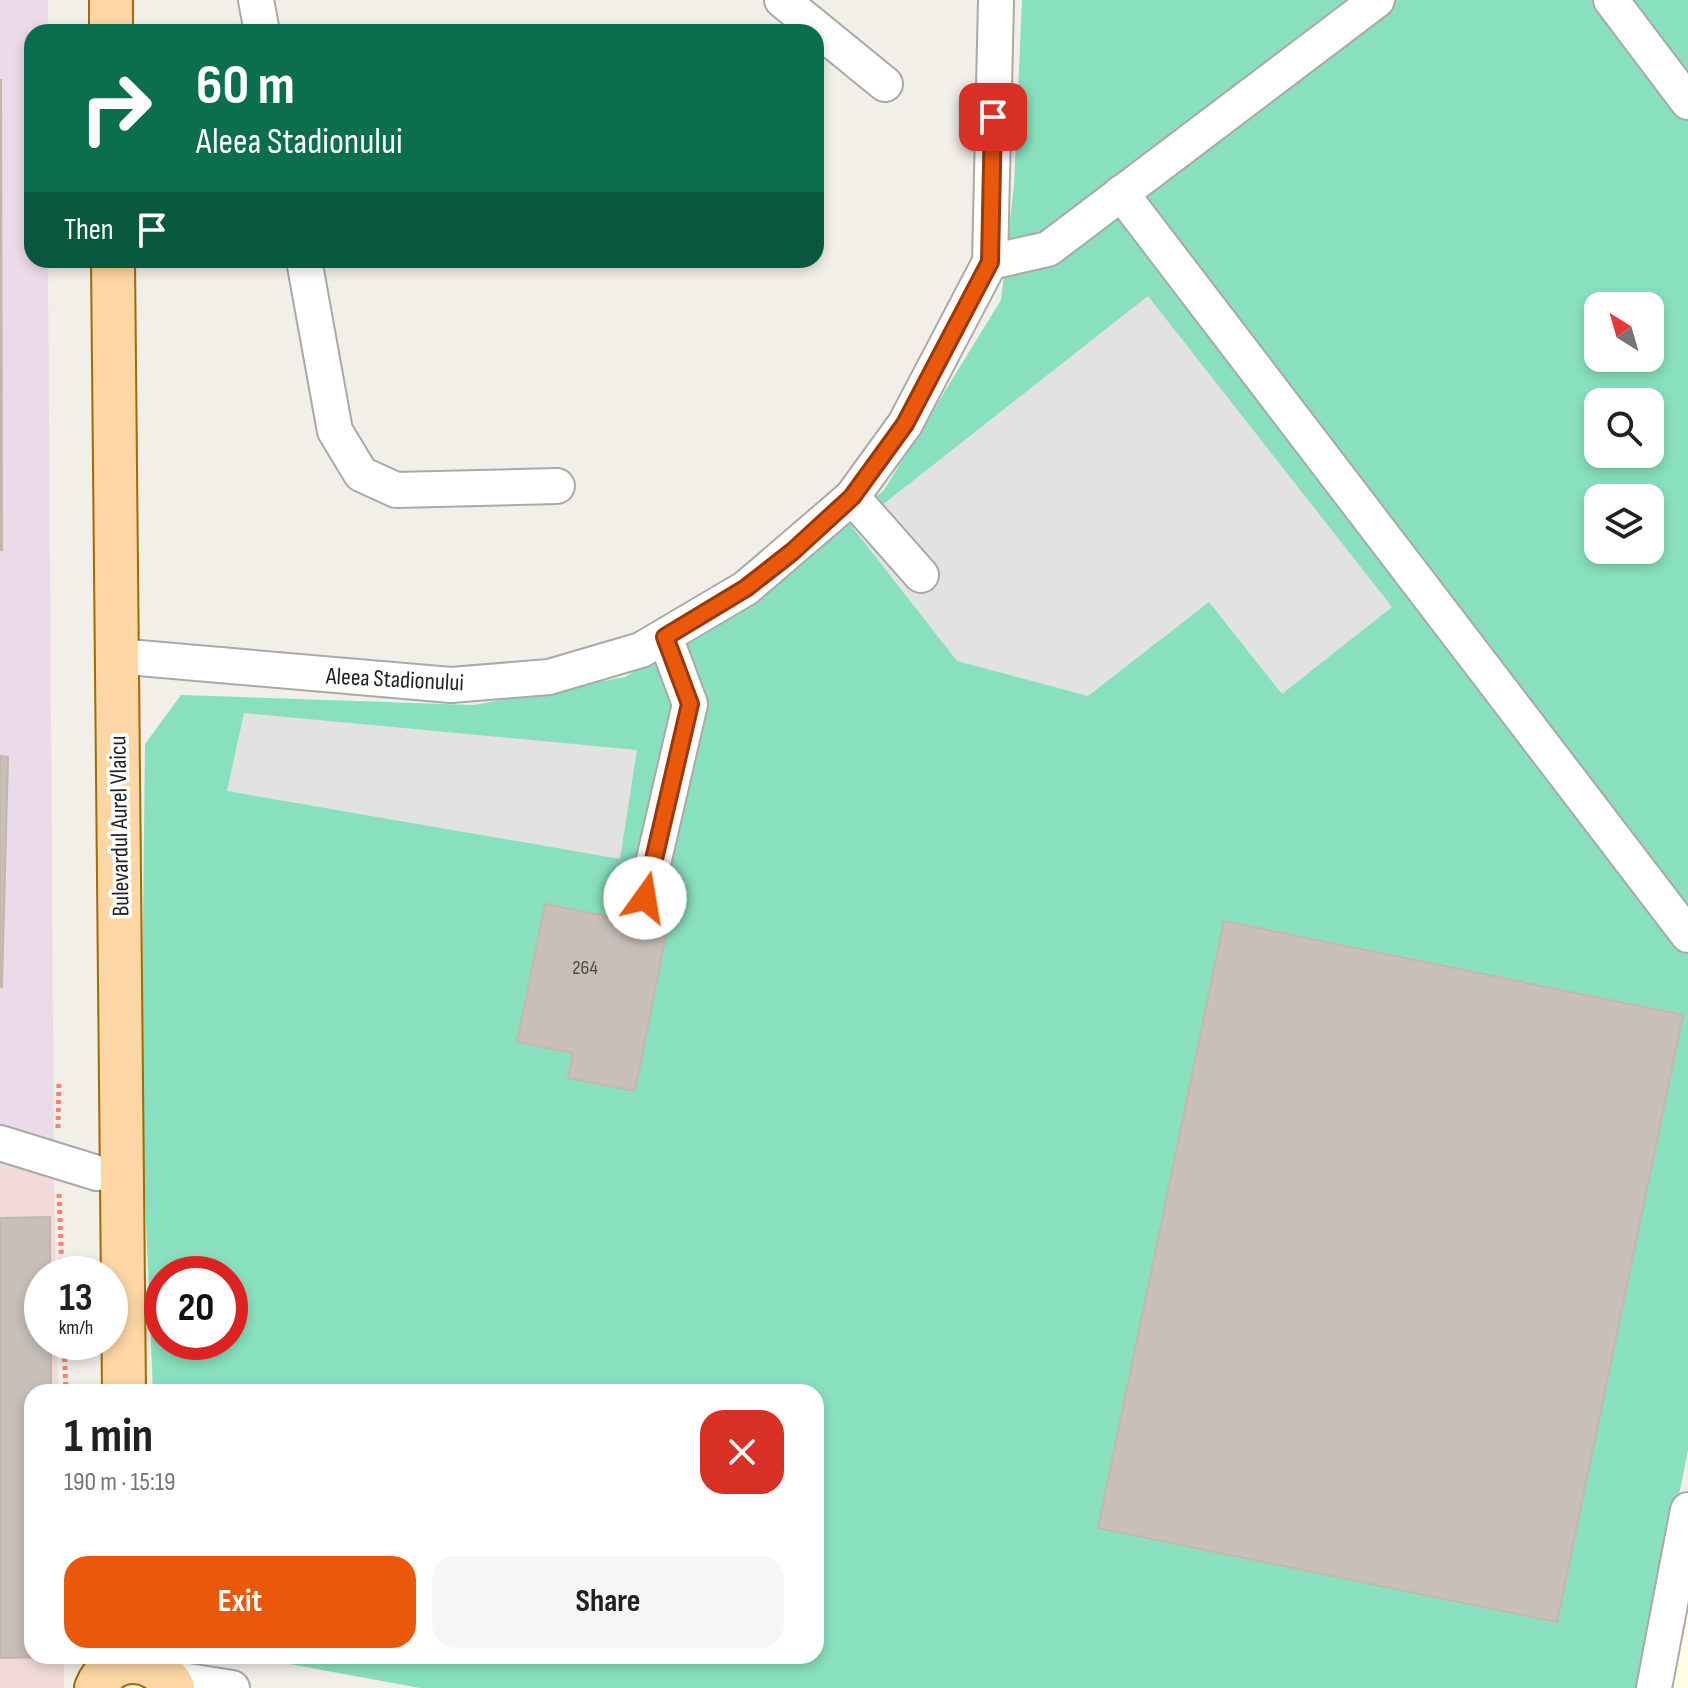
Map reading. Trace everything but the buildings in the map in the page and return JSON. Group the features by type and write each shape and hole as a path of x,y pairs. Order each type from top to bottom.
{"main road":[{"path":"82,0 83,24"},
{"path":"111,0 111,24"},
{"name":"Bulevardul Aurel Vlaicu","path":"85,268 99,1256"},
{"name":"Bulevardul Aurel Vlaicu","path":"113,268 124,1384"},
{"path":"100,1360 101,1384"},
{"path":"99,1675 121,1664"}],"street":[{"path":"256,0 260,24"},
{"path":"782,0 811,24"},
{"name":"Aleea Stadionului","path":"116,656 451,685 549,677 641,650 746,588 852,497 905,424 990,262 996,0"},
{"path":"990,262 1048,249 1377,0"},
{"path":"1611,0 1688,102"},
{"path":"824,34 885,84"},
{"path":"1121,193 1688,935"},
{"path":"305,268 335,431 361,474 396,490 557,486"},
{"path":"852,497 921,575"},
{"path":"645,898 690,704 665,637"},
{"path":"0,1143 97,1173"},
{"path":"1654,1688 1688,1511"},
{"path":"163,1672 232,1688"}],"path":[{"path":"65,1360 66,1384"}],"shaded area":[{"path":"0,0 48,0 48,24 24,24 24,268 48,268 54,1175 0,1164"},
{"path":"1148,296 1392,607 1282,694 1209,602 1088,696 957,661 853,528"},
{"path":"244,713 637,750 620,859 227,791"},
{"path":"0,1164 54,1175 56,1256 24,1256 24,1360 57,1360 58,1384 24,1384 24,1664 64,1664 64,1688 0,1688"},
{"path":"1688,1610 1688,1688 1666,1688 1681,1611"}],"green space":[{"path":"1022,0 1688,0 1688,1450 1641,1688 420,1688 290,1664 824,1664 824,1384 153,1384 152,1360 248,1360 248,1256 147,1256 141,1096 145,744 181,695 474,705 625,677 744,608 884,490 1001,300 1014,185"}],"route":[{"path":"645,898 690,704 665,637 746,588 792,552 852,497 905,424 951,342 990,262 993,117"}]}
